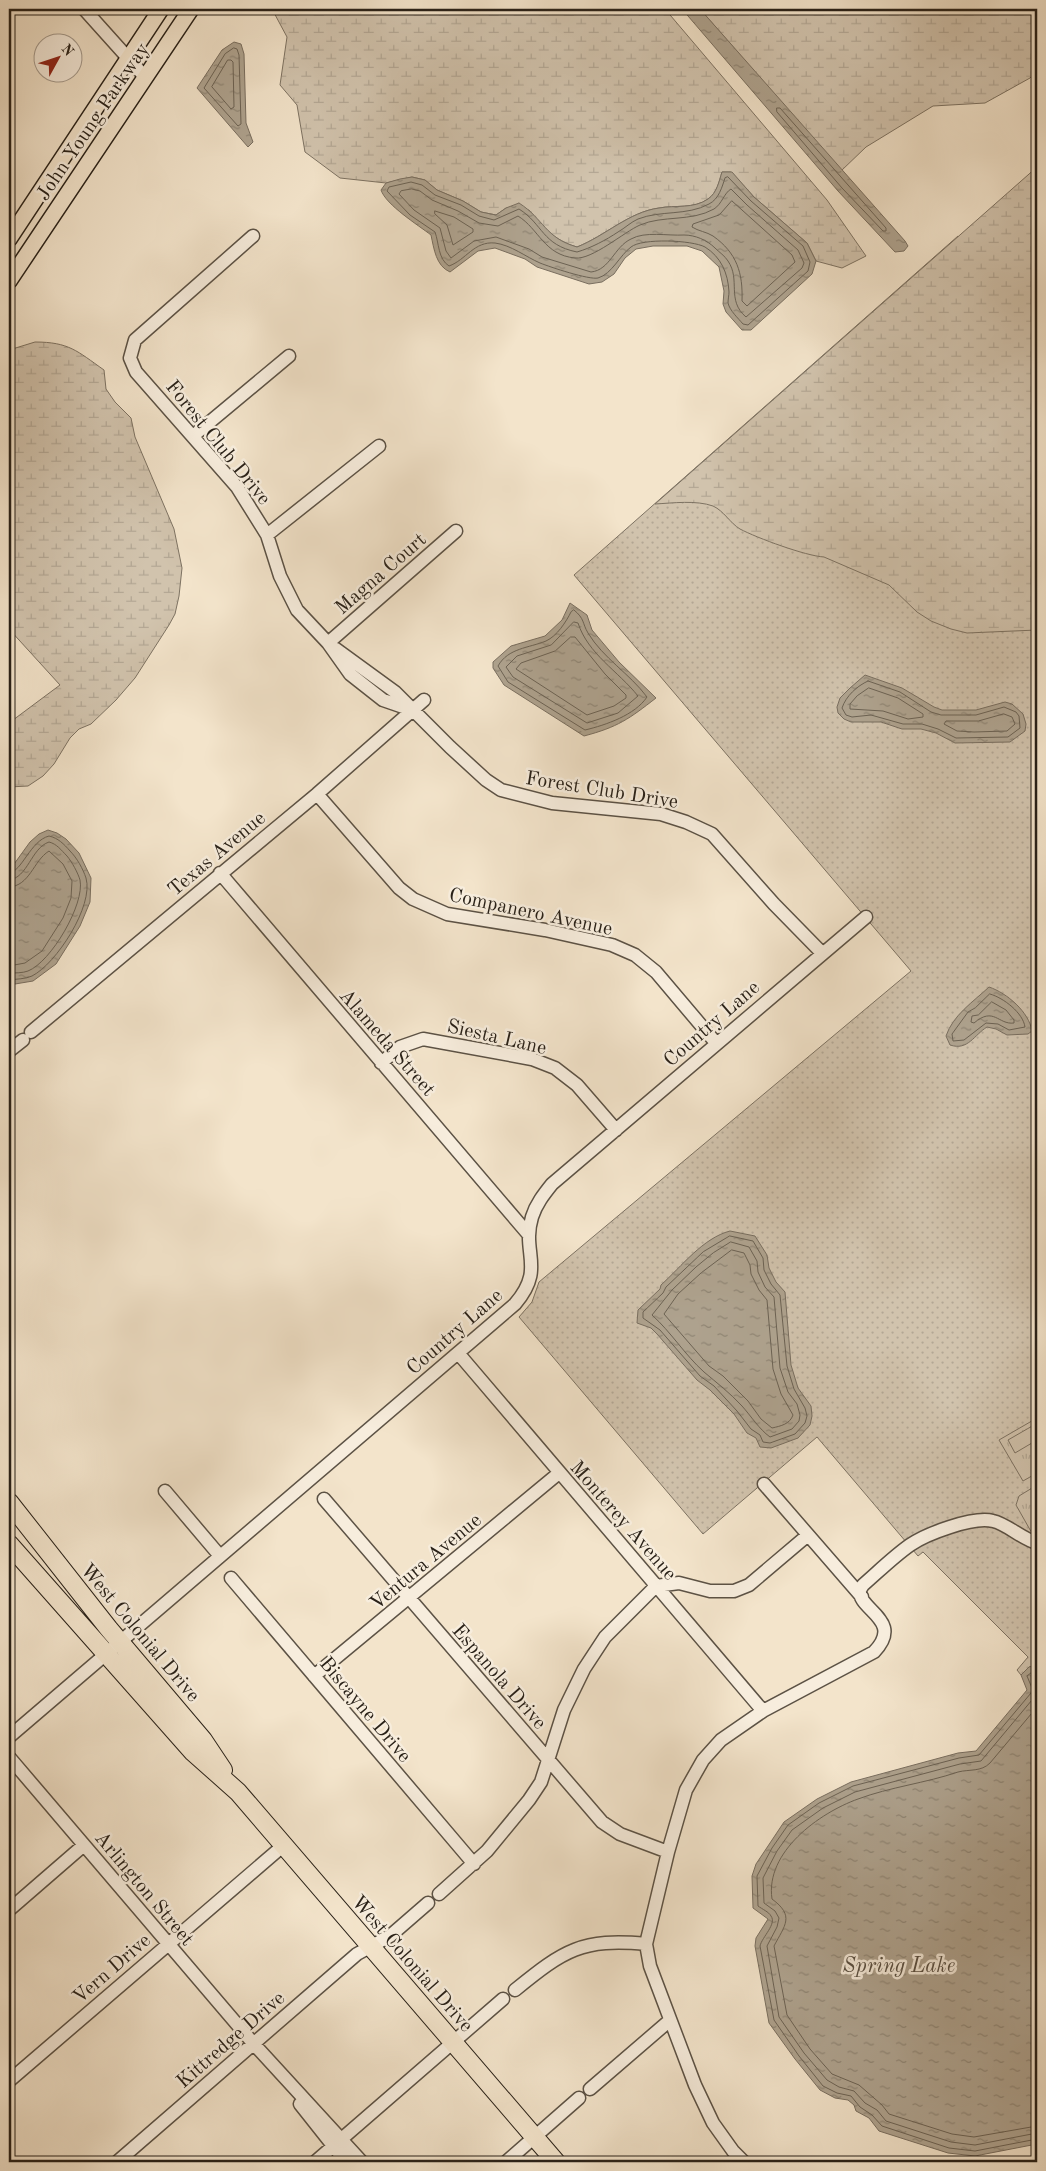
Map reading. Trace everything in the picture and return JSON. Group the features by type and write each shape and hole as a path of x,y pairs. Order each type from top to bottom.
{"highway":[{"name":"West Colonial Drive","path":"9,1502 113,1647"},
{"name":"West Colonial Drive","path":"9,1544 203,1739 238,1792 556,2162"}],"main road":[{"name":"John Young Parkway","path":"9,239 161,9"},
{"name":"John Young Parkway","path":"9,281 191,9"}],"street":[{"path":"84,9 145,77"},
{"name":"Forest Club Drive","path":"253,236 135,340 130,358 136,372 237,487 267,535 280,576 297,610 328,643 395,692 450,747 486,780 501,790 552,803 661,814 686,822 712,834 774,904 822,953"},
{"path":"193,436 290,356"},
{"path":"267,535 379,446"},
{"name":"Magna Court","path":"328,643 456,531"},
{"name":"Texas Avenue","path":"9,1051 317,794 424,700"},
{"name":"Companero Avenue","path":"317,794 400,888 413,899 447,914 564,934 612,945 628,952 656,972 716,1043"},
{"name":"Alameda Street","path":"220,874 529,1234"},
{"name":"Country Lane","path":"9,1737 514,1304 524,1294 530,1281 532,1267 529,1234 532,1217 552,1184 866,917"},
{"name":"Siesta Lane","path":"381,1063 400,1048 423,1039 532,1059 555,1068 577,1085 616,1130"},
{"name":"Monterey Avenue","path":"458,1353 558,1473 763,1711"},
{"name":"Ventura Avenue","path":"314,1676 409,1599 558,1473"},
{"path":"744,2162 733,2151 713,2123 695,2085 650,1966 646,1944 668,1852 686,1790 703,1760 721,1740 763,1711 874,1652 881,1645 885,1632 878,1616 764,1484"},
{"path":"165,1491 220,1556"},
{"name":"Espanola Drive","path":"324,1499 602,1822 620,1834 668,1852"},
{"path":"862,1597 859,1593 863,1585 909,1545 927,1536 970,1521 984,1519 995,1521 1037,1543"},
{"path":"439,1894 487,1852 529,1800 541,1782 564,1710 584,1669 605,1637 656,1586 679,1584 710,1591 734,1590 749,1585 808,1535"},
{"name":"Biscayne Drive","path":"231,1578 474,1864"},
{"name":"Arlington Street","path":"9,1757 338,2143 362,2162"},
{"name":"Vern Drive","path":"9,2081 284,1844"},
{"path":"9,1910 84,1845"},
{"name":"Kittredge Drive","path":"117,2162 357,1954 390,1936 428,1903"},
{"path":"515,1990 549,1963 574,1950 597,1942 621,1941 646,1944"},
{"path":"315,2162 503,1999"},
{"path":"590,2089 670,2021"},
{"path":"506,2162 579,2098"},
{"name":"Arlington Street","path":"338,2143 346,2162"}],"green space":[{"path":"272,9 665,9 827,200 866,256 842,268 816,261 807,243 754,197 731,172 722,172 714,194 703,202 648,210 627,219 577,247 555,237 529,210 506,208 496,215 481,212 463,201 437,190 425,180 412,177 386,183 340,178 305,152 297,105 280,85 287,37"},
{"path":"700,9 1037,9 1037,71 1030,78 985,103 933,106 866,147 841,171"},
{"path":"1037,167 1037,630 967,633 951,629 931,621 917,612 889,585 824,557 794,550 748,533 736,526 713,506 692,502 655,504"},
{"path":"958,236 1037,328 1037,1665 1029,1667 1021,1675 1017,1670 1028,1657 923,1552 918,1556 817,1437 703,1534 519,1317 532,1302 539,1282 911,971 574,575"},
{"path":"35,342 47,342 65,346 104,370 106,389 115,402 131,418 135,437 174,529 182,568 175,614 135,678 91,724 79,729 70,738 54,764 43,776 28,786 9,787 9,723 60,685 9,629 9,350"},
{"path":"1037,1418 1037,1473 1023,1481 999,1440"},
{"path":"1034,1425 1037,1430 1037,1440 1015,1453 1008,1440"},
{"path":"1037,1485 1037,1536 1033,1535 1016,1505 1019,1496"}],"water":[{"path":"682,9 700,9 905,241 908,246 904,251 895,252 838,191"},
{"path":"234,42 241,44 244,54 246,123 253,142 248,147 197,88 222,50"},
{"path":"722,172 732,172 754,197 807,243 816,261 812,274 751,330 742,330 726,312 723,304 724,291 719,267 702,251 687,246 653,246 636,249 625,258 614,274 602,282 589,284 537,267 525,259 495,248 478,251 450,272 439,261 431,235 389,202 381,190 386,183 412,177 425,180 437,190 463,201 481,212 496,215 506,208 519,203 558,239 577,247 627,219 648,210 703,202 714,194"},
{"path":"570,603 587,615 592,630 619,662 656,698 623,722 584,736 504,685 493,668 493,662 511,646 545,636 562,620"},
{"path":"865,675 902,688 942,710 976,710 1005,702 1012,704 1023,714 1026,724 1025,731 1010,742 955,743 936,733 921,729 902,729 881,722 851,722 844,719 838,713 837,707 840,698"},
{"path":"48,830 66,839 79,853 91,878 90,902 80,926 56,964 33,981 9,985 9,871 30,842 39,834"},
{"path":"989,987 1003,994 1022,1010 1027,1017 1032,1031 1028,1034 1007,1035 987,1027 962,1046 950,1045 946,1036 953,1022 964,1009"},
{"path":"730,1231 755,1236 767,1255 769,1268 776,1282 785,1292 791,1365 798,1388 811,1406 812,1416 810,1425 798,1438 771,1448 760,1447 756,1438 747,1433 734,1414 697,1380 657,1334 651,1328 637,1323 638,1310 660,1289 661,1285 702,1246"},
{"name":"Spring Lake","path":"1037,1665 1037,2144 975,2156 948,2153 879,2131 869,2118 856,2111 854,2105 848,2100 835,2098 820,2090 769,2023 755,1946 756,1938 768,1919 753,1908 752,1876 756,1864 784,1822 817,1799 851,1782 958,1753 976,1751 1027,1690 1021,1675 1029,1667"}]}
